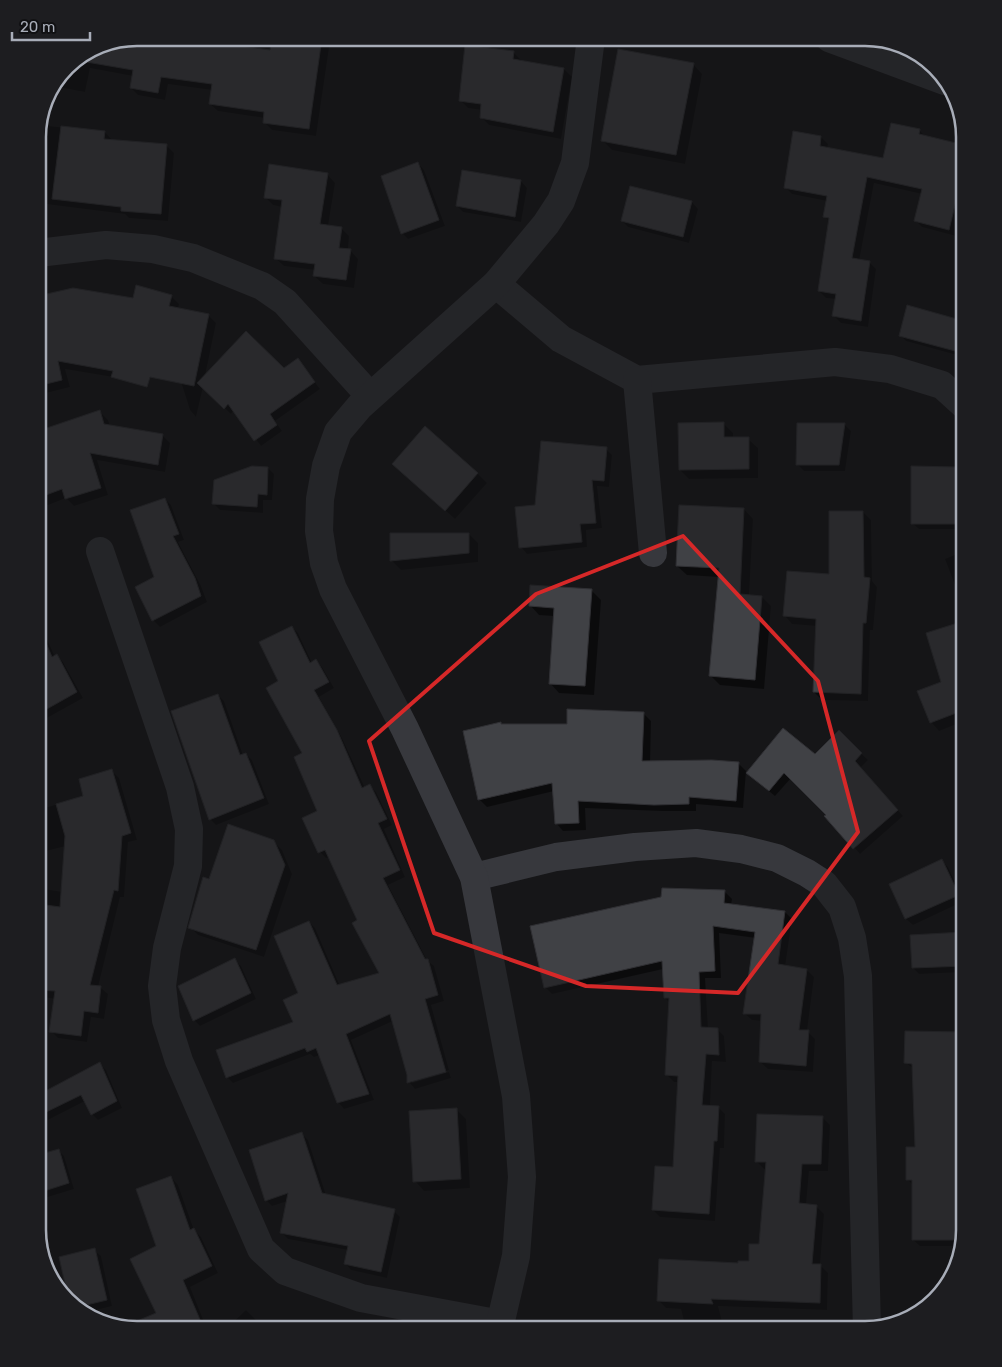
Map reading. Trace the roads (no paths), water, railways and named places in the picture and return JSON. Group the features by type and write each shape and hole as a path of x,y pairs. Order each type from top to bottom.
{"street":[{"path":"501,1321 516,1256 522,1177 516,1096 474,877 405,729 333,589 324,563 320,531 320,499 326,466 338,432 370,396 496,284 546,224 561,202 575,163 589,46"},
{"path":"851,46 932,76"},
{"path":"46,252 106,245 153,249 193,258 262,286 285,302 370,396"},
{"path":"496,284 561,339 637,380 835,362 890,369 942,386 956,398"},
{"path":"637,380 653,553"},
{"path":"100,551 180,787 189,829 188,866 168,948 162,986 166,1020 179,1061 261,1250 285,1271 361,1298 471,1321"},
{"path":"474,877 556,857 635,847 696,843 741,849 777,858 824,884 842,907 852,938 858,976 867,1321"}]}
